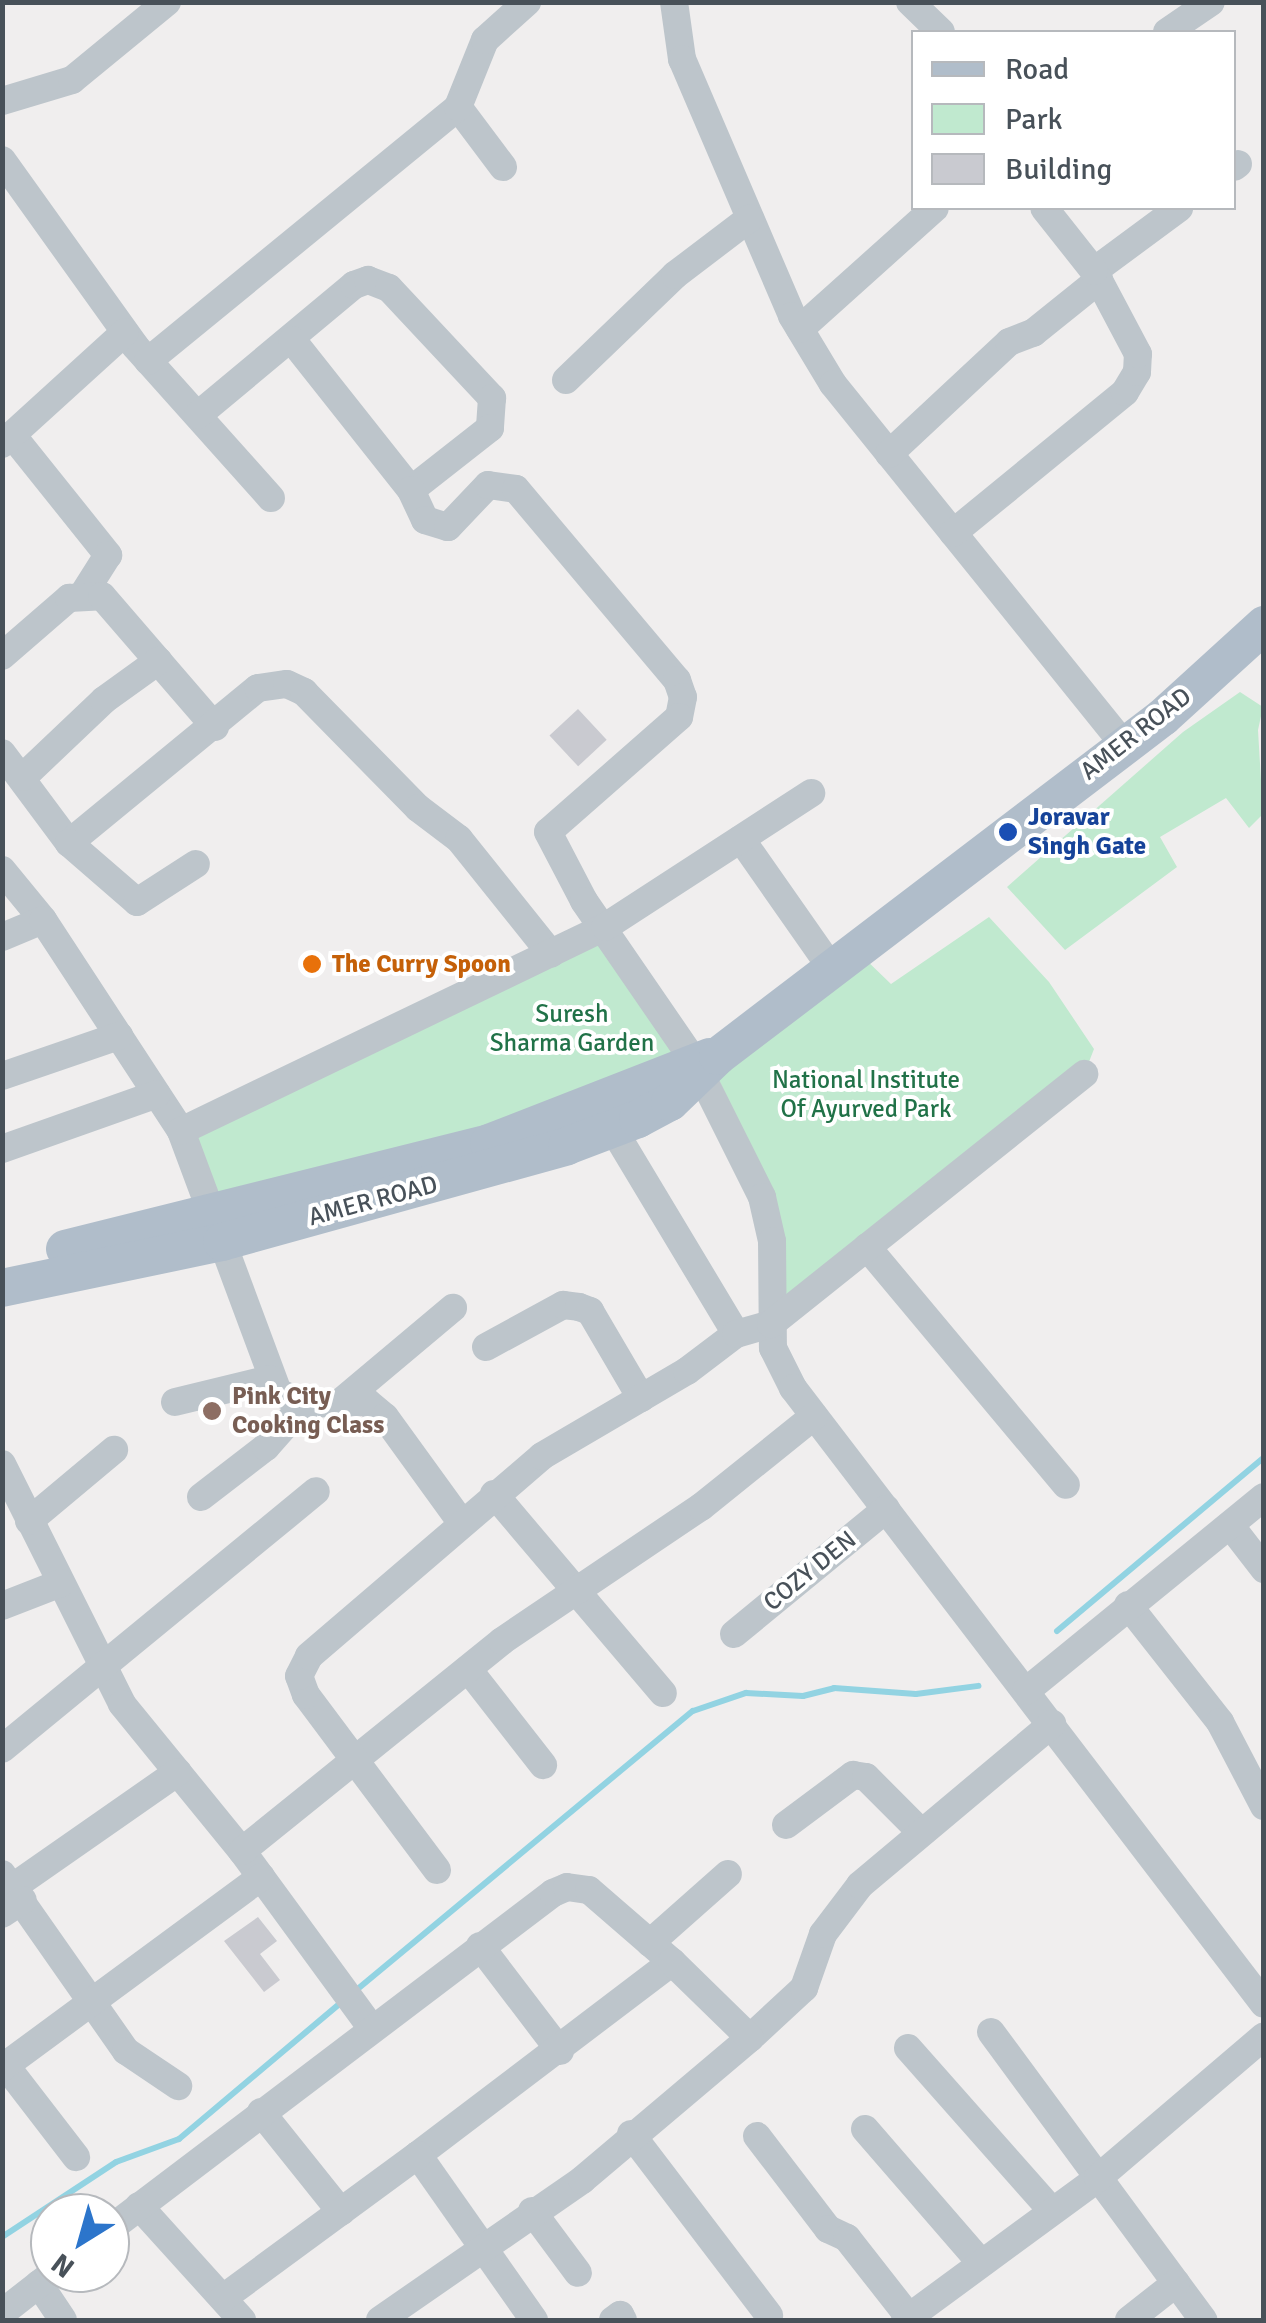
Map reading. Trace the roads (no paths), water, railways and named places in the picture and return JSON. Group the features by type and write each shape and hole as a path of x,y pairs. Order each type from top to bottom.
{"main road":[{"name":"AMER ROAD","path":"2,1288 217,1228 612,1129 670,1102 705,1064 1249,650 1264,625"},
{"name":"AMER ROAD","path":"2,1263 217,1228 489,1142 705,1064"}],"street":[{"path":"2,101 72,80 167,2"},
{"path":"148,360 458,107 485,40 527,2"},
{"path":"674,2 682,59 800,329 833,384 1124,746"},
{"path":"910,2 939,30"},
{"path":"1170,30 1211,2"},
{"path":"458,107 502,167"},
{"path":"2,160 125,332 271,498"},
{"path":"800,329 933,210"},
{"path":"953,533 1125,392 1137,372 1138,354 1096,276 1046,210"},
{"path":"889,454 1009,342 1033,333 1177,210"},
{"path":"566,380 675,275 750,218"},
{"path":"198,415 354,285 368,280 389,288 492,398 490,428 410,490"},
{"path":"84,593 108,556 7,440 125,332"},
{"path":"292,340 410,490 426,520 448,527 488,485 516,489 677,680 683,697 679,716 548,832 605,927 705,1064 762,1197 772,1242 772,1348 814,1416 1264,2004"},
{"path":"2,656 69,598 84,593 102,596 214,727"},
{"path":"23,778 104,700 158,661"},
{"path":"69,842 271,683 304,692 418,808 459,839 551,954"},
{"path":"2,753 69,842 137,902 196,864"},
{"path":"182,1131 605,927 811,793"},
{"path":"741,839 832,969"},
{"path":"2,870 43,920 182,1131 270,1379 290,1402 367,1402 385,1417 461,1522"},
{"path":"2,938 43,920"},
{"path":"2,1076 119,1036"},
{"path":"436,1870 306,1695 299,1676 342,1622 542,1456 642,1398 736,1334 771,1324 1084,1074"},
{"path":"2,1148 157,1094"},
{"path":"612,1129 736,1334"},
{"path":"868,1247 1066,1485"},
{"path":"486,1347 563,1305 579,1307 590,1311 642,1398"},
{"path":"342,1401 453,1308"},
{"path":"175,1402 270,1379"},
{"path":"201,1498 266,1447 304,1404"},
{"path":"242,1851 468,1669 580,1587 700,1507 814,1416"},
{"path":"30,1521 114,1450"},
{"path":"2,1464 122,1704 242,1851 371,2027"},
{"path":"2,1749 316,1491"},
{"path":"494,1494 580,1587 663,1692"},
{"path":"1022,1685 1264,1497"},
{"name":"COZY DEN","path":"734,1634 886,1509"},
{"path":"1230,1525 1264,1569"},
{"path":"2,1606 61,1582"},
{"path":"1128,1605 1220,1722 1264,1806"},
{"path":"468,1669 543,1765"},
{"path":"380,2320 532,2211 582,2180 750,2038 804,1988 839,1907 919,1830 1052,1724"},
{"path":"178,1772 10,1894 96,2004 126,2051 178,2086"},
{"path":"786,1825 853,1775 866,1777 919,1830"},
{"path":"650,1943 728,1874"},
{"path":"76,2157 4,2067 96,2004 261,1877"},
{"path":"130,2213 371,2027 567,1887 590,1890 750,2038"},
{"path":"480,1946 560,2051"},
{"path":"223,2298 560,2051 672,1962"},
{"path":"990,2032 1203,2320"},
{"path":"757,2136 828,2228 847,2238 907,2319 1098,2178 1264,2036"},
{"path":"908,2048 1052,2211"},
{"path":"261,2112 341,2212"},
{"path":"865,2129 981,2263"},
{"path":"632,2134 769,2316"},
{"path":"418,2155 486,2246 534,2320"},
{"path":"139,2206 242,2320"},
{"path":"532,2211 578,2273"},
{"path":"1129,2320 1176,2283"},
{"path":"2,2313 30,2291"},
{"path":"52,2293 63,2320"},
{"path":"613,2320 620,2315 624,2320"}],"waterway":[{"path":"1057,1631 1264,1457"},
{"path":"354,1992 693,1711 746,1693 803,1696 834,1688 916,1694 978,1686"},
{"path":"2,2237 116,2162 179,2139 344,2000"}],"place":[{"name":"Joravar Singh Gate","path":"1008,832"},
{"name":"The Curry Spoon","path":"312,964"},
{"name":"Pink City Cooking Class","path":"212,1411"}],"park label":[{"name":"Suresh Sharma Garden","path":"572,1030"},
{"name":"National Institute Of Ayurved Park","path":"866,1096"}]}
